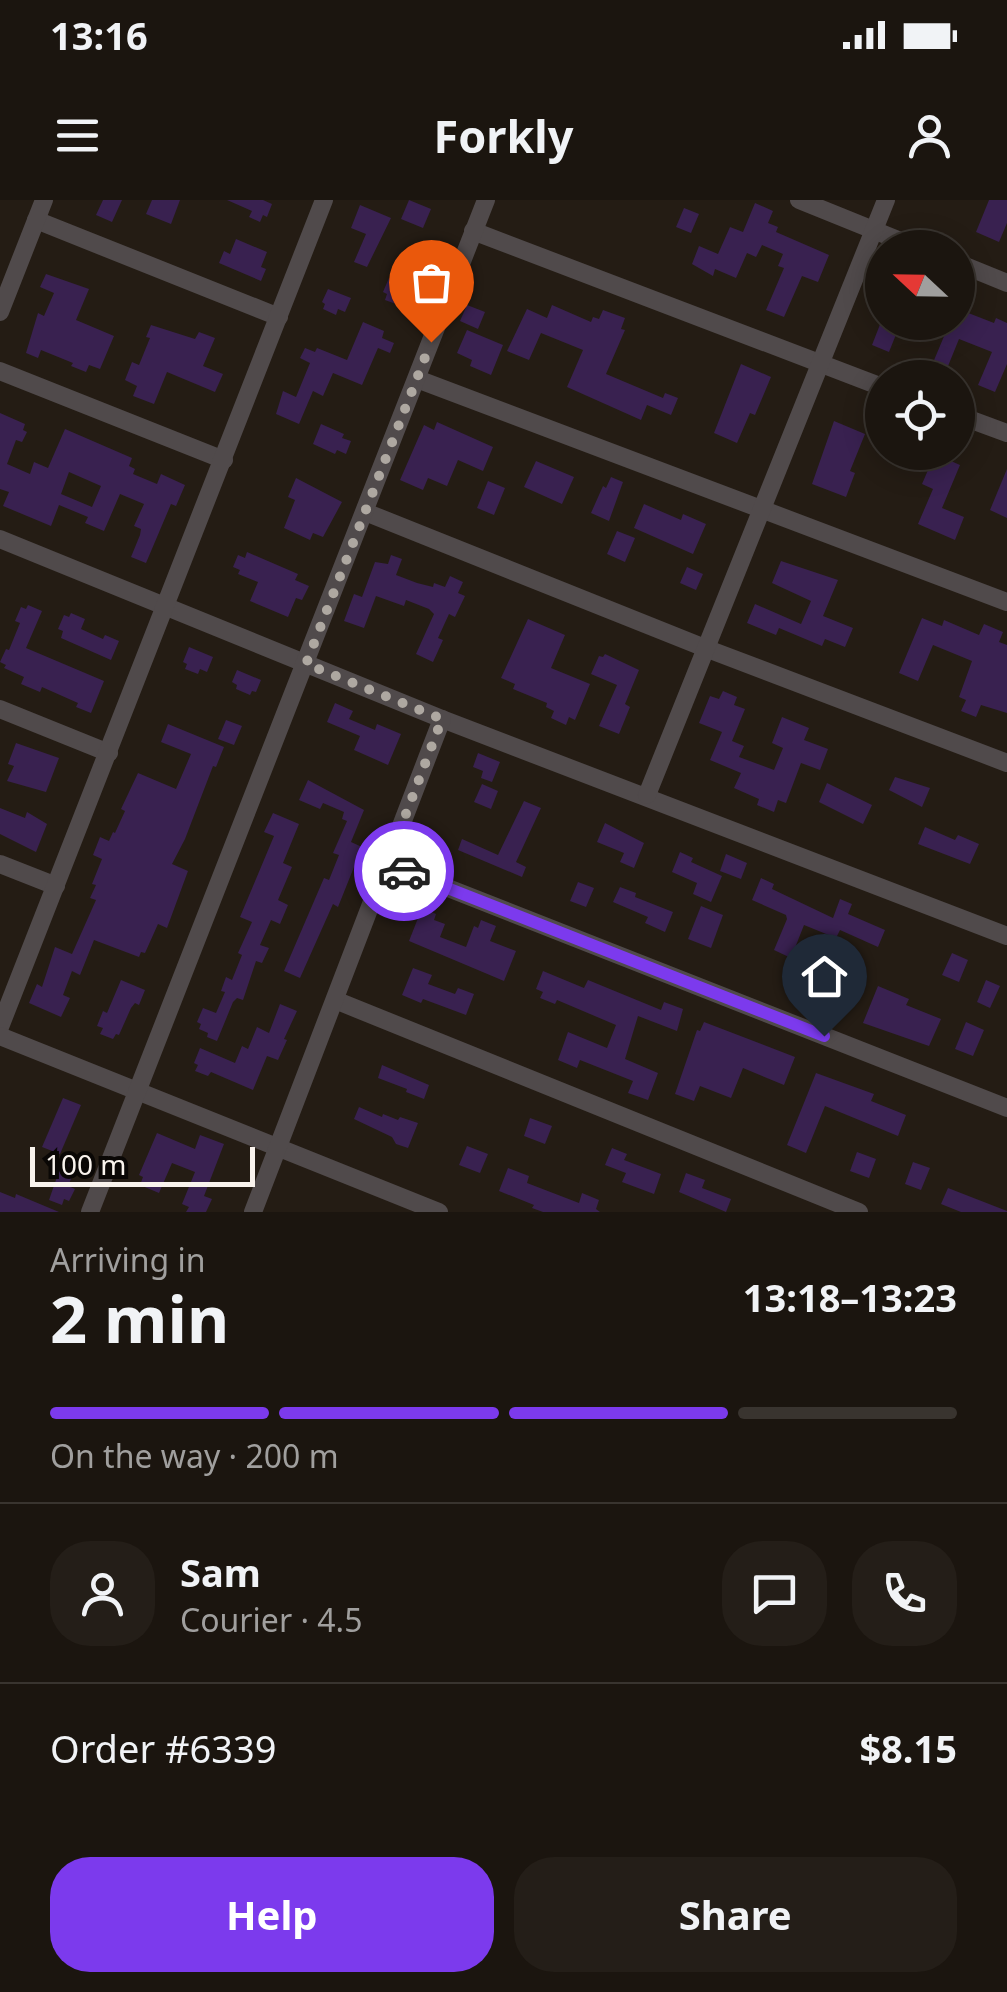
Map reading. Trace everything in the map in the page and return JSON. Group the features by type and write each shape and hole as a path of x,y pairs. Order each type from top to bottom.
{"street":[{"path":"0,312 44,200"},
{"path":"0,1027 324,200"},
{"path":"90,1212 486,200"},
{"path":"799,200 874,230 886,200"},
{"path":"36,220 279,317"},
{"path":"474,231 865,381"},
{"path":"646,795 865,252"},
{"path":"975,270 1007,283"},
{"path":"0,370 224,460"},
{"path":"416,379 1007,602"},
{"path":"975,421 1007,432"},
{"path":"365,512 1007,763"},
{"path":"0,539 442,719 1007,936"},
{"path":"0,709 108,753"},
{"path":"254,1212 442,719"},
{"path":"0,864 56,886"},
{"path":"387,864 1007,1108"},
{"path":"334,1000 859,1212"},
{"path":"0,1036 439,1212"}],"building":[{"path":"103,200 122,200 112,222 96,215"},
{"path":"152,200 180,200 171,224 146,214"},
{"path":"227,200 263,200 272,204 267,217 263,215 260,222 249,217 252,211"},
{"path":"409,200 431,209 423,228 401,219"},
{"path":"989,200 1007,200 1007,223 999,242 976,232"},
{"path":"755,203 773,211 768,223 778,227 776,232 829,255 818,282 802,276 784,317 766,310 784,268 778,266 783,254 762,245 756,257 747,253 736,278 715,269 713,276 692,264 699,246 718,254 730,227 743,232"},
{"path":"360,205 391,218 367,267 354,262 366,234 351,228"},
{"path":"684,208 699,214 691,233 676,227"},
{"path":"236,239 267,252 261,281 219,263 224,251 230,254"},
{"path":"46,274 89,289 76,320 114,336 100,369 89,365 86,372 41,350 38,358 26,353 38,313 44,316 54,293 40,287"},
{"path":"389,278 409,286 403,301 398,299 396,304 385,300 387,294 383,292"},
{"path":"328,289 351,298 345,312 338,309 336,315 323,309"},
{"path":"467,305 485,312 478,329 460,321"},
{"path":"552,305 591,322 593,317 599,319 603,310 625,318 621,329 625,330 606,374 663,398 665,393 678,398 671,415 647,405 641,420 567,387 583,350 541,333 529,360 507,351 527,309 547,318"},
{"path":"975,316 1007,323 1007,364 995,392 978,385 992,352 962,340 975,340"},
{"path":"363,322 384,331 382,338 394,343 390,353 378,348 362,385 333,373 323,396 313,391 299,424 276,414 283,391 296,397 310,363 300,358 305,348 315,352 317,348 347,360"},
{"path":"151,325 195,339 199,332 215,338 203,366 223,374 215,392 167,372 154,404 133,396 137,386 125,380 132,362 139,365"},
{"path":"467,330 503,345 491,375 470,366 472,360 457,353"},
{"path":"874,340 894,340 889,352 872,345"},
{"path":"942,340 959,340 950,360 934,360"},
{"path":"741,364 771,377 755,415 750,413 737,443 714,433"},
{"path":"0,413 25,424 23,430 27,432 22,442 16,440 7,464 30,474 34,462 48,468 65,429 132,458 129,466 135,469 133,474 157,484 161,474 185,485 176,506 171,504 146,563 131,557 141,529 134,526 144,504 120,494 104,531 85,523 88,517 59,505 51,526 3,506 9,492 0,489","holes":["69,472 101,486 92,507 61,494"]},
{"path":"834,421 865,434 850,471 855,473 846,497 812,484"},
{"path":"437,422 493,447 483,471 458,460 447,486 428,478 423,490 400,480 424,425 434,430"},
{"path":"321,424 351,441 346,454 337,450 335,454 313,444"},
{"path":"536,461 574,477 562,504 524,487"},
{"path":"1007,469 1007,518 990,510"},
{"path":"928,470 958,470 942,508 964,517 955,540 918,524 933,489 922,484"},
{"path":"611,477 623,482 609,521 591,513"},
{"path":"296,478 342,502 323,537 313,533 310,540 284,528 295,500 288,497"},
{"path":"488,481 505,488 494,515 477,508"},
{"path":"644,504 681,520 683,514 706,524 693,554 634,528"},
{"path":"617,531 635,538 625,562 607,554"},
{"path":"247,552 298,574 295,580 309,586 302,600 296,598 288,617 250,601 258,582 238,574 240,570 233,567 238,555 245,558"},
{"path":"391,555 402,559 396,575 417,583 445,587 450,576 463,582 458,593 465,596 455,617 449,614 433,662 416,654 434,614 429,609 406,600 404,606 376,596 364,628 344,621 354,594 362,597 375,562 388,564"},
{"path":"781,561 838,580 823,616 853,628 845,647 825,639 822,646 779,628 776,635 747,623 755,604 801,624 811,601 772,583"},
{"path":"687,567 703,574 696,590 680,583"},
{"path":"28,605 42,611 26,648 104,681 91,713 42,687 40,692 21,684 24,677 0,662 20,623 15,621 21,607 26,609"},
{"path":"71,613 85,619 81,629 119,641 111,660 61,638 63,631 58,629 64,615 69,617"},
{"path":"922,618 942,626 944,620 979,635 984,624 1003,632 999,642 1007,645 1007,713 981,705 976,717 961,711 966,700 959,697 972,661 933,645 918,681 899,673"},
{"path":"528,619 565,635 551,668 590,684 575,720 569,717 566,725 551,718 554,711 546,707 547,703 513,689 515,684 501,678"},
{"path":"189,647 213,657 207,672 200,669 198,674 185,669 187,664 183,662"},
{"path":"605,654 639,670 625,704 630,707 619,734 599,726 617,685 591,674 599,656"},
{"path":"237,670 261,680 256,692 250,695 236,689 232,682"},
{"path":"723,691 737,697 734,705 745,709 732,741 744,746 739,757 774,770 783,748 772,743 782,717 809,728 804,740 828,749 820,770 801,763 786,803 778,800 774,812 757,805 759,799 734,788 741,773 710,760 722,732 699,723 710,696 719,699"},
{"path":"335,703 353,711 349,719 375,730 377,724 401,734 388,765 354,750 360,736 327,722"},
{"path":"226,720 242,726 234,745 218,739"},
{"path":"168,724 224,747 172,864 188,871 167,928 158,924 145,953 141,952 139,957 94,940 80,975 72,971 63,995 70,998 61,1017 29,1003 37,984 42,987 55,947 72,954 96,900 90,898 96,885 92,884 102,859 93,855 100,837 109,841 115,833 138,773 176,789 191,754 161,742"},
{"path":"16,743 59,758 46,792 7,781 14,766 8,764"},
{"path":"478,753 500,762 492,782 481,778 483,771 473,767"},
{"path":"895,777 930,788 922,807 889,790"},
{"path":"308,780 364,810 351,842 362,847 338,907 333,904 300,978 284,971 324,878 329,880 339,855 333,853 347,821 342,819 344,812 323,803 320,809 299,800"},
{"path":"827,783 872,805 863,824 819,802"},
{"path":"482,784 498,791 491,809 474,802"},
{"path":"524,801 541,808 516,862 526,867 522,877 458,850 462,839 498,855"},
{"path":"0,808 25,818 27,812 47,824 36,852 0,834"},
{"path":"273,813 299,824 283,863 292,867 278,900 288,905 280,924 271,920 260,945 269,948 262,963 256,961 243,1000 237,998 233,1002 217,1041 207,1037 208,1033 199,1029 201,1024 197,1022 203,1008 216,1013 225,992 221,991 226,977 232,980 242,955 238,953 252,922 240,917 274,836 264,832"},
{"path":"605,823 644,843 634,868 620,862 624,853 597,842"},
{"path":"925,827 955,840 958,835 979,844 970,864 918,844"},
{"path":"680,852 693,858 691,862 722,876 711,902 693,894 697,883 672,872"},
{"path":"726,854 747,863 741,879 720,871"},
{"path":"761,878 774,884 772,889 833,918 840,899 852,904 848,914 885,930 878,947 840,930 836,938 804,925 791,958 774,950 787,919 786,915 752,900"},
{"path":"578,882 594,888 586,907 570,901"},
{"path":"620,887 673,912 665,932 645,923 648,917 613,902"},
{"path":"701,906 723,915 711,948 688,939"},
{"path":"422,908 436,914 434,920 445,924 440,937 466,947 474,926 478,928 481,920 496,926 490,941 516,951 504,981 409,941"},
{"path":"952,953 968,960 959,982 942,975"},
{"path":"839,967 855,974 846,996 830,989"},
{"path":"413,968 432,975 428,984 455,994 458,988 474,994 466,1015 402,995"},
{"path":"543,971 584,988 588,980 661,1010 664,1002 683,1009 677,1031 638,1016 625,1059 658,1073 648,1100 628,1093 633,1081 580,1060 577,1068 558,1060 568,1032 607,1048 616,1025 557,1000 555,1004 540,998 543,992 536,989"},
{"path":"812,974 827,980 818,1000 804,994"},
{"path":"121,980 145,990 139,1005 135,1003 131,1008 119,1035 113,1039 100,1034 103,1028 97,1026"},
{"path":"986,980 1000,986 990,1008 977,1002"},
{"path":"878,986 909,999 906,1005 941,1019 929,1046 863,1023"},
{"path":"280,1004 297,1011 278,1060 267,1056 253,1090 211,1072 208,1076 195,1071 200,1048 235,1063 242,1046 248,1049 257,1027 269,1033"},
{"path":"704,1022 795,1057 784,1085 743,1068 731,1098 700,1086 694,1101 675,1094 697,1030"},
{"path":"966,1022 984,1030 973,1056 955,1049"},
{"path":"382,1065 429,1085 424,1099 378,1078"},
{"path":"816,1073 874,1094 871,1101 906,1115 898,1136 825,1106 806,1153 787,1145"},
{"path":"63,1098 81,1105 60,1154 42,1147"},
{"path":"359,1107 382,1117 383,1114 418,1123 408,1148 354,1119"},
{"path":"530,1118 552,1126 545,1144 524,1136"},
{"path":"157,1133 195,1149 200,1135 224,1144 204,1196 212,1199 206,1212 186,1212 189,1207 182,1204 195,1172 172,1163 159,1193 140,1185 143,1177 139,1175"},
{"path":"467,1146 488,1154 480,1173 459,1165"},
{"path":"612,1148 627,1154 624,1160 661,1174 654,1194 622,1182 626,1173 605,1165"},
{"path":"857,1152 876,1159 869,1178 850,1171"},
{"path":"65,1154 79,1160 68,1186 75,1189 62,1205 49,1200"},
{"path":"913,1162 930,1168 921,1190 905,1184"},
{"path":"508,1168 529,1176 527,1183 579,1203 582,1193 599,1200 596,1209 600,1212 543,1212 532,1208 534,1205 499,1191"},
{"path":"686,1173 705,1180 702,1188 731,1199 726,1212 679,1192"},
{"path":"948,1188 1007,1212 961,1212 941,1204"},
{"path":"0,1192 15,1198 16,1194 59,1212 0,1212"}],"way so far":[{"path":"404,871 387,864 442,719 306,664 431,342"}],"route":[{"path":"404,871 824,1036"}]}
